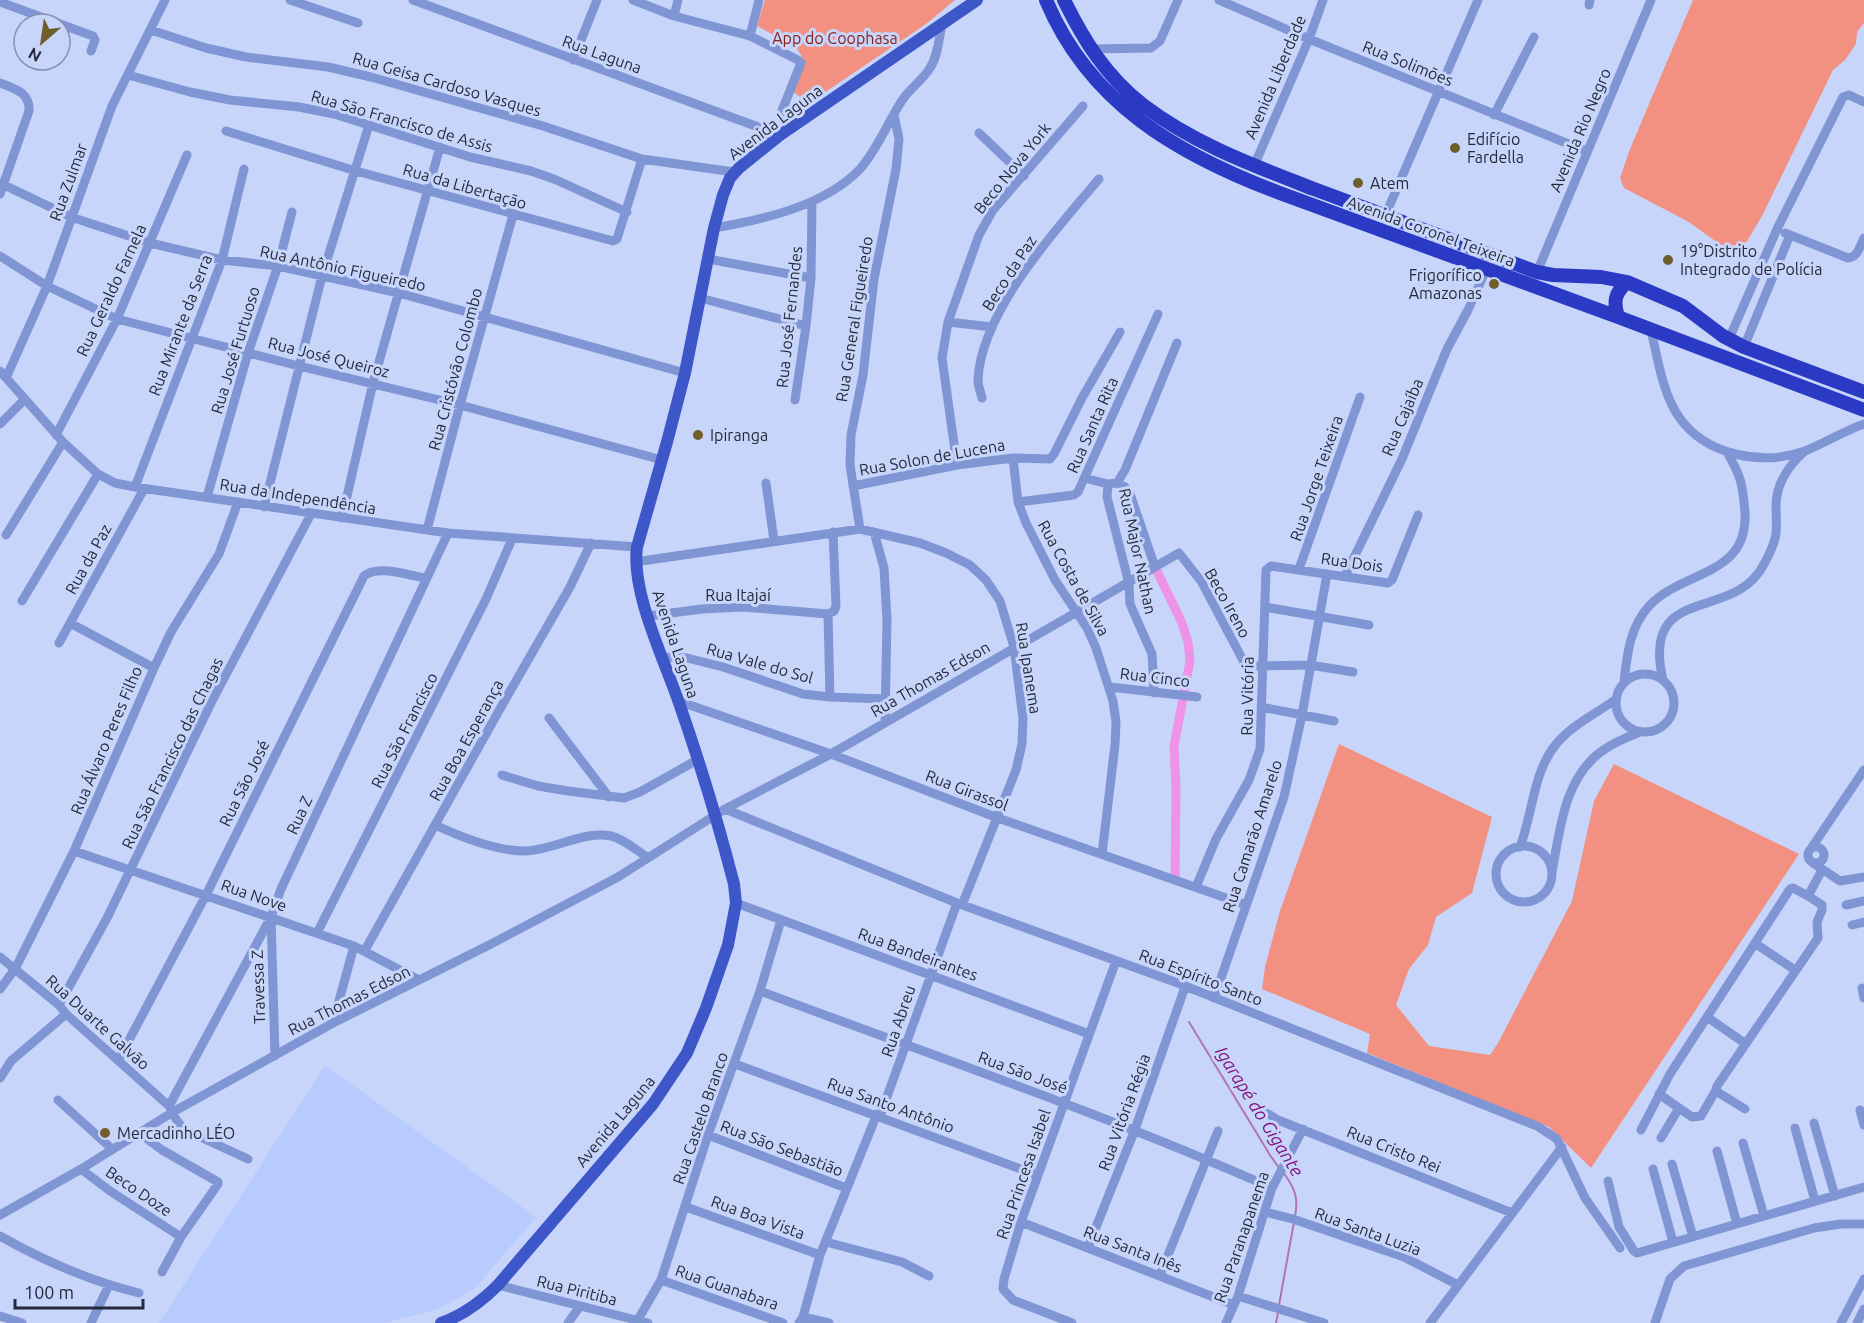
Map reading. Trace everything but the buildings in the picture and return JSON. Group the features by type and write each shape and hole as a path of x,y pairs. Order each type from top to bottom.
{"highway":[{"name":"Avenida Coronel Teixeira","path":"1046,0 1057,26 1077,59 1103,89 1133,117 1169,141 1240,178 1864,410"},
{"name":"Avenida Coronel Teixeira","path":"1064,0 1090,49 1106,69 1141,103 1164,120 1221,151 1254,166 1536,272 1601,277 1627,282 1683,306 1744,347 1864,392"},
{"path":"1618,317 1614,299 1619,289 1627,282"}],"main road":[{"name":"Avenida Laguna","path":"441,1323 466,1312 498,1286 653,1104 687,1053 728,945 736,903 719,812 697,760 648,616 635,562 684,373 714,228 726,186 734,172 780,135 977,0"}],"street":[{"name":"Rua Zulmar","path":"3,374 47,286 112,106 165,0"},
{"path":"290,0 358,23"},
{"name":"Rua Laguna","path":"413,0 780,135"},
{"path":"573,60 597,0"},
{"path":"633,0 674,16 750,36 785,52 801,63 781,113"},
{"path":"674,16 678,0"},
{"path":"750,36 759,0"},
{"path":"1090,49 1151,48 1160,41 1178,0"},
{"name":"Rua Solimões","path":"1219,0 1309,39 1586,151"},
{"path":"1244,10 1248,0"},
{"name":"Avenida Liberdade","path":"1254,166 1309,39 1323,0"},
{"path":"1385,216 1478,0"},
{"name":"Avenida Rio Negro","path":"1536,272 1651,0"},
{"path":"0,2 93,36 95,40 92,51"},
{"path":"714,228 753,222 812,202 841,185 860,169 904,97 931,68 942,24"},
{"name":"Rua Geisa Cardoso Vasques","path":"151,30 206,48 246,57 328,67 371,77 543,126 642,159 734,172"},
{"path":"1494,115 1534,37"},
{"name":"Rua São Francisco de Assis","path":"128,75 230,100 299,107 334,114 440,147 531,171 627,212"},
{"path":"0,83 24,94 30,105 1,188"},
{"path":"1729,339 1777,229 1843,97 1849,95 1864,102"},
{"name":"Beco Nova York","path":"957,465 942,358 948,322 984,225 993,210 1083,106"},
{"name":"Rua General Figueiredo","path":"860,529 850,465 851,435 863,375 874,279 896,169 899,139 894,115"},
{"path":"264,507 322,276 369,125"},
{"name":"Rua da Libertação","path":"226,131 356,171 613,241 617,239 627,212 642,159"},
{"path":"979,133 1024,176"},
{"path":"342,518 373,383 440,147"},
{"name":"Rua Geraldo Farnela","path":"6,535 60,439 117,319 188,155"},
{"name":"Rua Mirante da Serra","path":"139,488 222,260 244,169"},
{"name":"Beco da Paz","path":"982,398 978,383 981,362 992,327 1036,256 1099,179"},
{"name":"Rua Antônio Figueiredo","path":"1,188 71,217 150,243 222,260 278,266 399,293 684,373"},
{"name":"Rua José Fernandes","path":"795,400 811,278 812,202"},
{"name":"Rua José Furtuoso","path":"207,497 248,353 278,266 292,212"},
{"name":"Rua Cristóvão Colombo","path":"427,530 513,215"},
{"path":"1777,229 1848,258 1857,253 1864,238"},
{"path":"1744,347 1790,235"},
{"name":"Rua José Queiroz","path":"0,256 47,286 117,319 460,405 662,460"},
{"path":"708,259 811,278"},
{"name":"Rua Cajaíba","path":"1345,576 1401,459 1447,349 1486,270"},
{"path":"700,298 806,326"},
{"name":"Rua Santa Rita","path":"1018,502 1074,495 1078,492 1158,314"},
{"path":"948,322 992,327"},
{"path":"1651,330 1671,402 1679,417 1701,438 1728,452 1753,458 1770,458 1805,451 1864,423"},
{"name":"Rua Solon de Lucena","path":"853,486 957,465 1013,458 1045,459 1052,457 1082,398 1120,332"},
{"name":"Rua Major Nathan","path":"1155,693 1152,654 1130,604 1129,584 1107,497 1112,483 1125,470 1177,343"},
{"name":"Rua da Independência","path":"3,374 60,439 98,474 115,483 448,533 638,547"},
{"name":"Rua Jorge Teixeira","path":"1299,569 1360,397"},
{"path":"0,424 25,399"},
{"path":"1552,872 1545,856 1539,850 1520,846 1504,855 1498,863 1496,872 1501,890 1509,897 1525,902 1534,901 1542,896 1551,881 1561,820 1570,793 1584,768 1601,751 1640,732 1657,730 1670,719 1674,703 1673,694 1663,680 1658,660 1659,644 1665,628 1673,618 1736,592 1752,582 1771,551 1776,533 1776,503 1779,486 1787,469 1805,451"},
{"path":"1624,682 1630,639 1636,624 1649,606 1662,594 1681,583 1727,561 1743,536 1745,518 1743,489 1740,474 1728,452"},
{"name":"Rua Costa de Silva","path":"1013,458 1018,502 1026,524 1055,580 1087,628 1110,687 1116,722 1115,745 1102,854"},
{"path":"22,601 98,474"},
{"name":"Rua Major Nathan","path":"1084,478 1112,483"},
{"path":"766,483 774,541"},
{"path":"1112,483 1125,487 1130,494 1155,567"},
{"name":"Rua da Paz","path":"58,643 139,488"},
{"name":"Rua Álvaro Peres Filho","path":"0,989 15,969 74,851 154,668 171,632 219,554 238,502"},
{"name":"Rua São Francisco das Chagas","path":"59,1005 131,870 211,703 311,514"},
{"name":"Rua Dois","path":"1270,566 1388,583 1392,580 1418,515"},
{"name":"Rua Ipanema","path":"635,562 860,529 920,543 970,565 986,580 1000,601 1014,647 1023,720 1022,744 1016,770 998,818 959,904"},
{"path":"830,697 828,614 834,611 836,606 833,532"},
{"path":"874,532 884,568 887,620 885,722"},
{"name":"Rua Z","path":"171,1109 271,917 286,878 448,533"},
{"name":"Rua São Francisco","path":"317,933 481,610 512,539"},
{"name":"Rua Boa Esperança","path":"365,950 570,587 591,543"},
{"name":"Rua Thomas Edson","path":"0,1215 81,1169 139,1133 171,1109 618,877 719,812 831,754 1014,647 1129,584 1179,553"},
{"name":"Beco Ireno","path":"1179,553 1210,597 1244,662 1251,666 1262,665"},
{"name":"Rua Vitória","path":"1196,887 1216,839 1256,763 1262,734 1266,570 1270,566"},
{"name":"Rua São José","path":"119,1059 206,894 364,576 369,572 379,571 426,579"},
{"name":"Rua Camarão Amarelo","path":"1214,998 1284,797 1302,715 1327,574"},
{"name":"Rua Itajaí","path":"648,616 702,609 744,607 828,614"},
{"path":"1265,608 1369,625"},
{"path":"70,623 154,668"},
{"name":"Rua Vale do Sol","path":"662,657 687,658 705,662 803,694 886,699"},
{"path":"1262,665 1310,665 1353,672"},
{"path":"1640,732 1631,729 1619,718 1616,708 1618,690 1631,677 1645,674 1663,680"},
{"name":"Rua Cinco","path":"1110,687 1197,697"},
{"path":"1520,846 1545,760 1567,733 1616,699"},
{"name":"Rua Girassol","path":"678,701 831,754 998,818 1246,905"},
{"path":"1261,707 1334,721"},
{"path":"549,718 609,797"},
{"path":"502,775 538,786 624,798 640,792 697,760"},
{"path":"1864,770 1807,855 1813,863 1836,880 1844,882 1864,877"},
{"name":"Rua Espírito Santo","path":"719,812 1214,998 1537,1126 1557,1139 1585,1198 1620,1248"},
{"path":"435,825 468,840 521,851 543,850 600,835 612,836 647,857"},
{"path":"1813,863 1819,862 1824,855 1824,829"},
{"path":"1812,847 1820,847 1836,880"},
{"name":"Rua Nove","path":"74,851 206,894 365,950 419,981"},
{"path":"1808,896 1822,870"},
{"path":"1641,1130 1659,1094 1670,1074 1790,889 1793,888 1822,905 1817,922 1819,933 1701,1116 1692,1117 1659,1094"},
{"path":"1846,905 1864,901"},
{"name":"Rua Bandeirantes","path":"736,903 1089,1034"},
{"name":"Rua Abreu","path":"801,1320 820,1255 846,1188 879,1115 906,1046 930,974 959,904"},
{"name":"Travessa Z","path":"271,917 275,1056"},
{"name":"Rua Castelo Branco","path":"637,1322 661,1280 708,1135 760,991 781,920"},
{"path":"1852,925 1864,922"},
{"path":"1756,944 1795,970"},
{"path":"333,1023 354,946"},
{"name":"Rua Duarte Galvão","path":"0,957 59,1005 66,1014 119,1059 171,1109 185,1130 248,1159"},
{"name":"Rua Princesa Isabel","path":"1072,1323 1013,1300 1004,1289 1004,1279 1021,1222 1116,961"},
{"name":"Rua Vitória Régia","path":"1088,1247 1134,1131 1185,987"},
{"name":"Rua São José","path":"760,991 1063,1103 1206,1159 1272,1188"},
{"path":"0,1078 11,1061 66,1014"},
{"path":"1707,1017 1746,1044"},
{"name":"Rua Santo Antônio","path":"735,1064 1038,1174"},
{"path":"1716,1090 1746,1109"},
{"path":"58,1100 112,1149"},
{"path":"1661,1138 1679,1108"},
{"path":"1860,1110 1864,1125"},
{"name":"Rua Cristo Rei","path":"1265,1112 1278,1120 1512,1213"},
{"path":"1814,1123 1835,1196"},
{"path":"1795,1128 1815,1201"},
{"name":"Rua Paranapanema","path":"1226,1323 1236,1300 1272,1188 1303,1129"},
{"path":"1160,1275 1218,1131"},
{"path":"139,1133 162,1150 218,1182 218,1186 181,1238 162,1272"},
{"name":"Rua São Sebastião","path":"708,1135 846,1188"},
{"path":"1743,1143 1764,1216"},
{"path":"1430,1323 1562,1147"},
{"path":"1717,1150 1737,1224"},
{"path":"1672,1164 1693,1237"},
{"name":"Beco Doze","path":"81,1169 181,1238"},
{"path":"1653,1169 1673,1242"},
{"path":"1608,1181 1619,1227 1637,1253 1864,1187"},
{"name":"Rua Boa Vista","path":"686,1207 820,1255"},
{"name":"Rua Santa Luzia","path":"1265,1212 1293,1219 1404,1257 1458,1286"},
{"name":"Rua Santa Inês","path":"1021,1222 1160,1275 1236,1300 1290,1312 1324,1323"},
{"path":"1655,1323 1670,1279 1684,1266 1814,1228 1841,1224 1864,1224"},
{"path":"0,1236 51,1262 109,1285 139,1293"},
{"name":"Rua Boa Vista","path":"826,1242 902,1262 929,1276"},
{"path":"1840,1323 1864,1279"},
{"name":"Rua Guanabara","path":"661,1280 783,1323"},
{"path":"91,1323 109,1285"},
{"name":"Rua Piritiba","path":"498,1286 648,1323"},
{"path":"568,1323 580,1306"},
{"path":"1857,1323 1864,1309"},
{"path":"0,1316 22,1323"},
{"path":"801,1320 829,1323"}],"shaded area":[{"path":"325,1065 536,1217 474,1289 438,1309 386,1323 159,1323"}],"green space":[{"name":"App do Coophasa","path":"765,0 955,0 926,24 809,103 793,92 805,62 796,47 757,26"},
{"path":"1693,0 1864,0 1864,23 1857,32 1856,44 1845,60 1833,70 1763,214 1738,257 1687,221 1624,188 1620,178"},
{"path":"1339,744 1492,817 1472,893 1436,917 1428,945 1409,969 1396,1005 1429,1046 1490,1055 1498,1043 1572,901 1594,801 1614,764 1799,854 1591,1168 1549,1127 1367,1053 1370,1034 1262,989 1265,967 1280,911"}],"waterway":[{"path":"1155,567 1182,623 1188,642 1190,661 1174,746 1175,880"},
{"name":"Igarapé do Gigante","path":"1189,1022 1279,1168"},
{"name":"Igarapé do Gigante","path":"1283,1172 1295,1193 1295,1216"},
{"name":"Igarapé do Gigante","path":"1279,1305 1294,1222"},
{"name":"Igarapé do Gigante","path":"1276,1323 1278,1313"}],"place":[{"name":"Edifício Fardella","path":"1455,148"},
{"name":"Atem","path":"1358,183"},
{"name":"19°Distrito Integrado de Polícia","path":"1668,260"},
{"name":"Frigorífico Amazonas","path":"1494,284"},
{"name":"Ipiranga","path":"698,435"},
{"name":"Mercadinho LÉO","path":"105,1133"}]}
